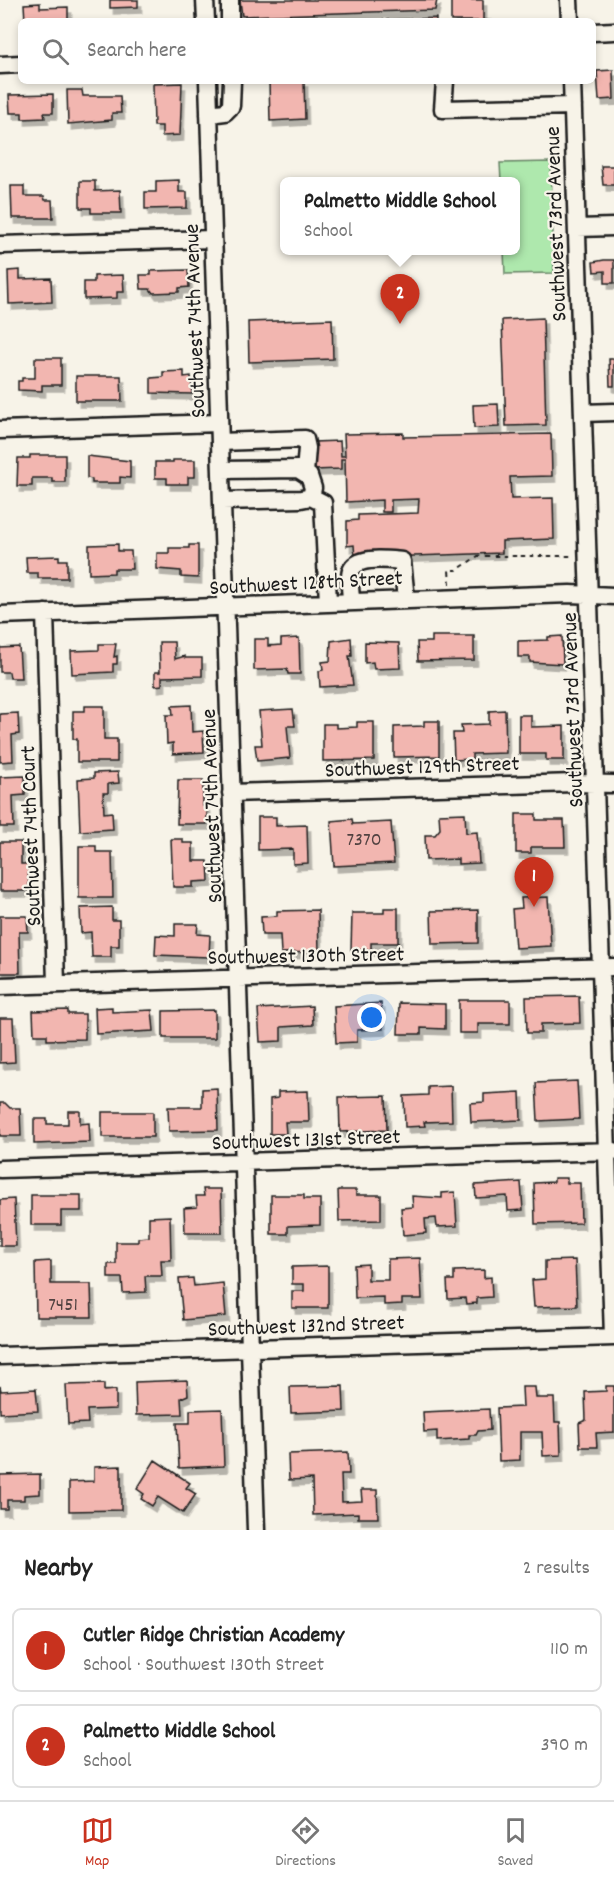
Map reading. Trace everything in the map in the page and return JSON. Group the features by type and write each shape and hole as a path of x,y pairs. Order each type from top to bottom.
{"street":[{"path":"205,0 206,18"},
{"path":"230,0 230,18"},
{"path":"569,0 570,18"},
{"path":"596,32 614,31"},
{"path":"0,65 18,64"},
{"name":"Southwest 74th Avenue","path":"208,84 256,1530"},
{"path":"209,114 229,110 232,103 232,84"},
{"path":"445,84 443,109 573,106"},
{"name":"Southwest 73rd Avenue","path":"572,84 596,784 608,968 614,1337"},
{"path":"577,228 614,227"},
{"path":"0,245 213,239"},
{"path":"583,413 614,412"},
{"path":"0,430 219,423"},
{"path":"220,442 305,439 307,448 305,473"},
{"path":"221,470 298,469 309,476 313,488 311,497"},
{"path":"222,501 311,497 323,503 328,602"},
{"path":"351,601 351,572 355,566 367,561 389,560 402,561 406,599"},
{"name":"Southwest 128th Street","path":"0,615 406,599 614,596"},
{"name":"Southwest 74th Court","path":"45,614 56,984"},
{"name":"Southwest 129th Street","path":"231,793 614,784"},
{"name":"Southwest 130th Street","path":"0,986 608,968"},
{"name":"Southwest 131st Street","path":"0,1169 611,1151"},
{"name":"Southwest 132nd Street","path":"0,1356 614,1337"}],"path":[{"path":"451,585 449,570 457,570 478,556 576,556"}],"green space":[{"path":"551,162 554,273 505,274 504,255 520,255 520,177 501,177 500,163"}],"building":[{"path":"110,0 138,0 138,7 110,8"},
{"path":"240,0 437,0 435,10 242,16"},
{"path":"451,0 483,0 483,18 451,18"},
{"path":"40,3 40,8 68,7 68,18 25,18 24,4"},
{"path":"613,70 614,99 599,100 597,71"},
{"path":"153,84 182,84 180,135 162,136 162,126 154,126"},
{"path":"269,84 304,84 305,119 270,121"},
{"path":"67,90 82,90 83,96 120,96 121,113 112,113 112,120 68,124"},
{"path":"53,94 53,113 44,113 45,118 22,119 22,113 10,113 9,95"},
{"path":"601,166 614,166 614,185 603,185"},
{"path":"179,180 179,192 187,192 187,208 145,209 145,192 156,192 156,181"},
{"path":"80,181 95,181 95,191 120,190 121,213 91,213 91,208 80,208"},
{"path":"11,186 24,186 24,196 44,196 45,200 52,200 53,218 12,218"},
{"path":"614,260 614,283 605,283 605,271 594,272 593,262"},
{"path":"20,270 20,279 51,278 52,302 9,304 8,271"},
{"path":"188,270 189,287 179,288 179,292 153,293 150,289 141,289 140,275 151,275 151,271"},
{"path":"123,275 124,292 117,292 117,298 84,299 84,282 94,282 94,276"},
{"path":"543,318 546,425 506,426 502,320"},
{"path":"332,319 333,359 249,362 248,322"},
{"path":"35,358 61,358 61,385 42,385 42,391 18,390 18,381 22,381 22,378 35,378"},
{"path":"609,359 614,359 614,386 610,386"},
{"path":"184,371 184,377 191,376 192,394 151,393 151,378 163,377 163,372"},
{"path":"76,376 121,376 122,401 76,401"},
{"path":"498,404 499,427 474,428 473,405"},
{"path":"403,433 403,437 551,434 552,476 510,477 511,499 553,498 554,539 502,541 502,553 355,558 354,545 347,546 347,521 358,520 358,515 418,513 419,499 391,500 391,512 382,512 382,500 346,502 345,459 341,459 341,469 314,470 313,442 340,441 341,456 345,456 344,434"},
{"path":"30,455 65,455 65,482 52,482 52,478 32,478 32,486 17,486 18,458 30,458"},
{"path":"87,456 130,461 130,478 120,477 120,483 92,483 92,479 87,478"},
{"path":"173,460 195,460 195,477 188,477 188,484 167,484 167,478 155,478 155,462 173,462"},
{"path":"118,544 118,551 131,551 132,569 114,569 114,573 89,574 89,545"},
{"path":"189,545 198,545 198,578 181,577 181,571 157,569 157,553 169,553 169,548 189,548"},
{"path":"59,556 59,560 67,560 67,578 38,578 38,573 27,573 26,557"},
{"path":"432,636 474,636 474,660 418,661 417,642 432,642"},
{"path":"562,636 563,664 530,662 530,657 518,657 518,641 548,640 548,637"},
{"path":"299,638 300,674 288,674 287,669 254,670 254,639 268,639 268,646 281,645 281,639"},
{"path":"351,638 352,656 349,656 353,685 320,687 319,671 323,670 322,662 330,661 331,641"},
{"path":"159,642 174,642 175,659 185,656 185,658 202,658 202,676 162,677 162,685 155,686 155,672 160,672"},
{"path":"365,642 399,643 400,668 374,669 373,662 365,663"},
{"path":"99,644 116,644 114,657 117,656 117,664 113,664 113,672 72,674 71,651 99,650"},
{"path":"19,647 21,678 10,678 9,672 0,672 0,648"},
{"path":"191,705 192,732 203,731 204,752 173,754 173,743 167,744 166,715 173,715 172,706"},
{"path":"85,706 104,706 104,739 117,739 117,762 77,762 77,739 73,739 73,711 85,711"},
{"path":"293,709 295,726 287,726 290,758 257,761 255,745 262,745 259,711"},
{"path":"505,710 506,753 472,754 472,759 454,760 453,733 462,733 461,725 489,724 489,711"},
{"path":"18,713 19,734 12,735 13,761 0,762 0,714"},
{"path":"519,715 531,715 531,727 564,726 564,760 546,760 546,754 519,754"},
{"path":"424,721 439,721 439,756 394,757 394,727 424,726"},
{"path":"357,722 374,722 374,760 323,761 323,724 336,724 336,728 357,727"},
{"path":"118,772 119,783 108,784 108,793 103,793 104,813 112,812 113,829 80,831 78,779 94,778 94,773"},
{"path":"25,776 25,795 13,796 14,827 0,827 0,777"},
{"path":"178,780 203,780 203,806 207,806 207,824 177,824"},
{"path":"465,813 466,833 477,832 479,863 458,864 458,859 426,860 425,835 435,835 440,829 439,814"},
{"path":"516,814 536,814 536,820 564,820 565,847 531,847 531,853 516,853"},
{"path":"258,817 276,817 276,826 307,825 308,863 293,864 293,849 258,850"},
{"path":"352,819 353,824 391,822 394,863 334,866 331,821"},
{"path":"171,839 183,839 183,843 193,843 193,861 208,861 209,881 193,882 193,887 173,887"},
{"path":"0,842 21,842 21,864 28,864 29,891 0,891"},
{"path":"79,846 96,846 96,852 112,852 113,898 79,898"},
{"path":"548,897 551,946 515,948 512,909 522,908 521,898"},
{"path":"112,907 112,920 119,920 119,946 111,946 111,957 92,957 91,932 81,933 80,908"},
{"path":"384,908 398,908 398,943 371,943 371,950 351,950 352,913 384,913"},
{"path":"318,910 319,952 281,953 280,935 262,935 261,917 277,916 277,911"},
{"path":"478,910 478,943 432,944 431,911"},
{"path":"0,916 27,916 28,932 19,932 20,973 0,973"},
{"path":"175,924 198,924 197,934 210,935 209,957 155,955 156,935 175,936"},
{"path":"579,996 580,1023 541,1024 541,1033 527,1033 526,997"},
{"path":"459,1000 510,1000 510,1024 478,1024 478,1033 459,1033"},
{"path":"381,1003 383,1029 357,1030 357,1042 336,1043 334,1006"},
{"path":"399,1003 445,1004 445,1029 421,1028 421,1034 398,1034"},
{"path":"312,1006 313,1025 281,1027 281,1041 260,1042 258,1009"},
{"path":"112,1007 112,1012 152,1010 154,1031 96,1034 95,1008"},
{"path":"68,1010 68,1014 85,1014 85,1039 47,1040 47,1035 34,1035 33,1011"},
{"path":"215,1010 215,1038 163,1038 163,1011"},
{"path":"0,1018 13,1018 15,1062 0,1063"},
{"path":"577,1081 579,1119 538,1121 536,1083"},
{"path":"451,1086 452,1121 424,1122 425,1126 405,1127 404,1096 428,1095 428,1087"},
{"path":"217,1088 218,1130 169,1131 168,1107 202,1107 202,1089"},
{"path":"308,1091 309,1122 285,1122 286,1134 270,1134 270,1099 278,1098 278,1092"},
{"path":"520,1092 521,1120 471,1122 470,1103 484,1102 484,1094"},
{"path":"386,1096 387,1130 340,1132 339,1097"},
{"path":"0,1103 5,1103 10,1108 20,1108 21,1136 0,1136"},
{"path":"68,1111 80,1111 80,1124 89,1123 90,1142 34,1144 34,1119 47,1119 47,1124 68,1124"},
{"path":"102,1112 153,1112 153,1137 102,1137"},
{"path":"554,1178 567,1178 567,1183 580,1183 581,1223 535,1224 534,1183 554,1182"},
{"path":"521,1182 523,1210 508,1211 507,1196 476,1198 475,1185"},
{"path":"203,1189 221,1189 222,1233 185,1233 184,1208 197,1207 196,1196 204,1196"},
{"path":"338,1190 356,1190 356,1195 381,1195 381,1220 339,1221"},
{"path":"455,1192 457,1226 437,1227 436,1218 425,1219 426,1233 403,1235 401,1208 413,1207 412,1196 442,1198 442,1193"},
{"path":"31,1195 81,1195 81,1211 61,1211 61,1225 31,1225"},
{"path":"271,1195 304,1195 304,1199 320,1199 320,1225 288,1226 288,1234 271,1234"},
{"path":"14,1199 16,1246 0,1246 0,1200"},
{"path":"170,1216 171,1260 161,1260 162,1276 145,1276 146,1292 123,1293 122,1278 108,1278 108,1264 116,1264 116,1242 138,1242 138,1238 149,1237 149,1217"},
{"path":"420,1258 422,1299 402,1299 402,1304 384,1305 384,1297 355,1298 354,1265 368,1264 368,1280 388,1280 388,1259"},
{"path":"575,1260 577,1306 534,1307 532,1280 545,1279 545,1261"},
{"path":"51,1261 51,1284 91,1284 92,1317 36,1317 35,1262"},
{"path":"328,1266 328,1308 292,1308 292,1291 304,1291 304,1284 292,1284 292,1267"},
{"path":"484,1270 484,1278 491,1277 492,1297 477,1298 477,1303 466,1304 465,1298 448,1299 447,1280 454,1280 454,1271"},
{"path":"193,1278 194,1286 223,1283 226,1316 183,1320 179,1279"},
{"path":"187,1380 188,1395 181,1398 182,1414 136,1415 135,1382"},
{"path":"104,1384 104,1391 116,1390 116,1409 87,1410 88,1423 68,1424 66,1385"},
{"path":"0,1386 1,1391 36,1389 38,1411 0,1413"},
{"path":"343,1386 344,1411 291,1413 290,1387"},
{"path":"606,1386 614,1386 614,1432 596,1433 597,1447 580,1447 579,1423 586,1420 585,1392 606,1391"},
{"path":"522,1387 535,1387 536,1398 554,1398 555,1422 560,1422 561,1455 543,1456 542,1432 520,1432 520,1460 499,1461 497,1408 523,1407"},
{"path":"222,1409 224,1466 179,1468 177,1423 190,1423 190,1410"},
{"path":"489,1409 490,1430 478,1431 476,1435 469,1435 469,1439 437,1441 437,1431 424,1432 423,1412"},
{"path":"348,1452 349,1474 341,1474 342,1502 362,1501 361,1490 377,1490 378,1518 358,1518 358,1513 313,1515 312,1479 289,1480 288,1454"},
{"path":"155,1460 190,1483 186,1488 196,1494 183,1513 158,1497 152,1506 141,1499 144,1494 137,1489"},
{"path":"121,1466 121,1510 69,1511 69,1482 94,1481 94,1467"},
{"path":"40,1474 40,1494 24,1495 24,1500 7,1500 7,1509 0,1509 0,1475"}],"place":[{"name":"Palmetto Middle School","path":"400,324"},
{"name":"Cutler Ridge Christian Academy","path":"534,907"}]}
